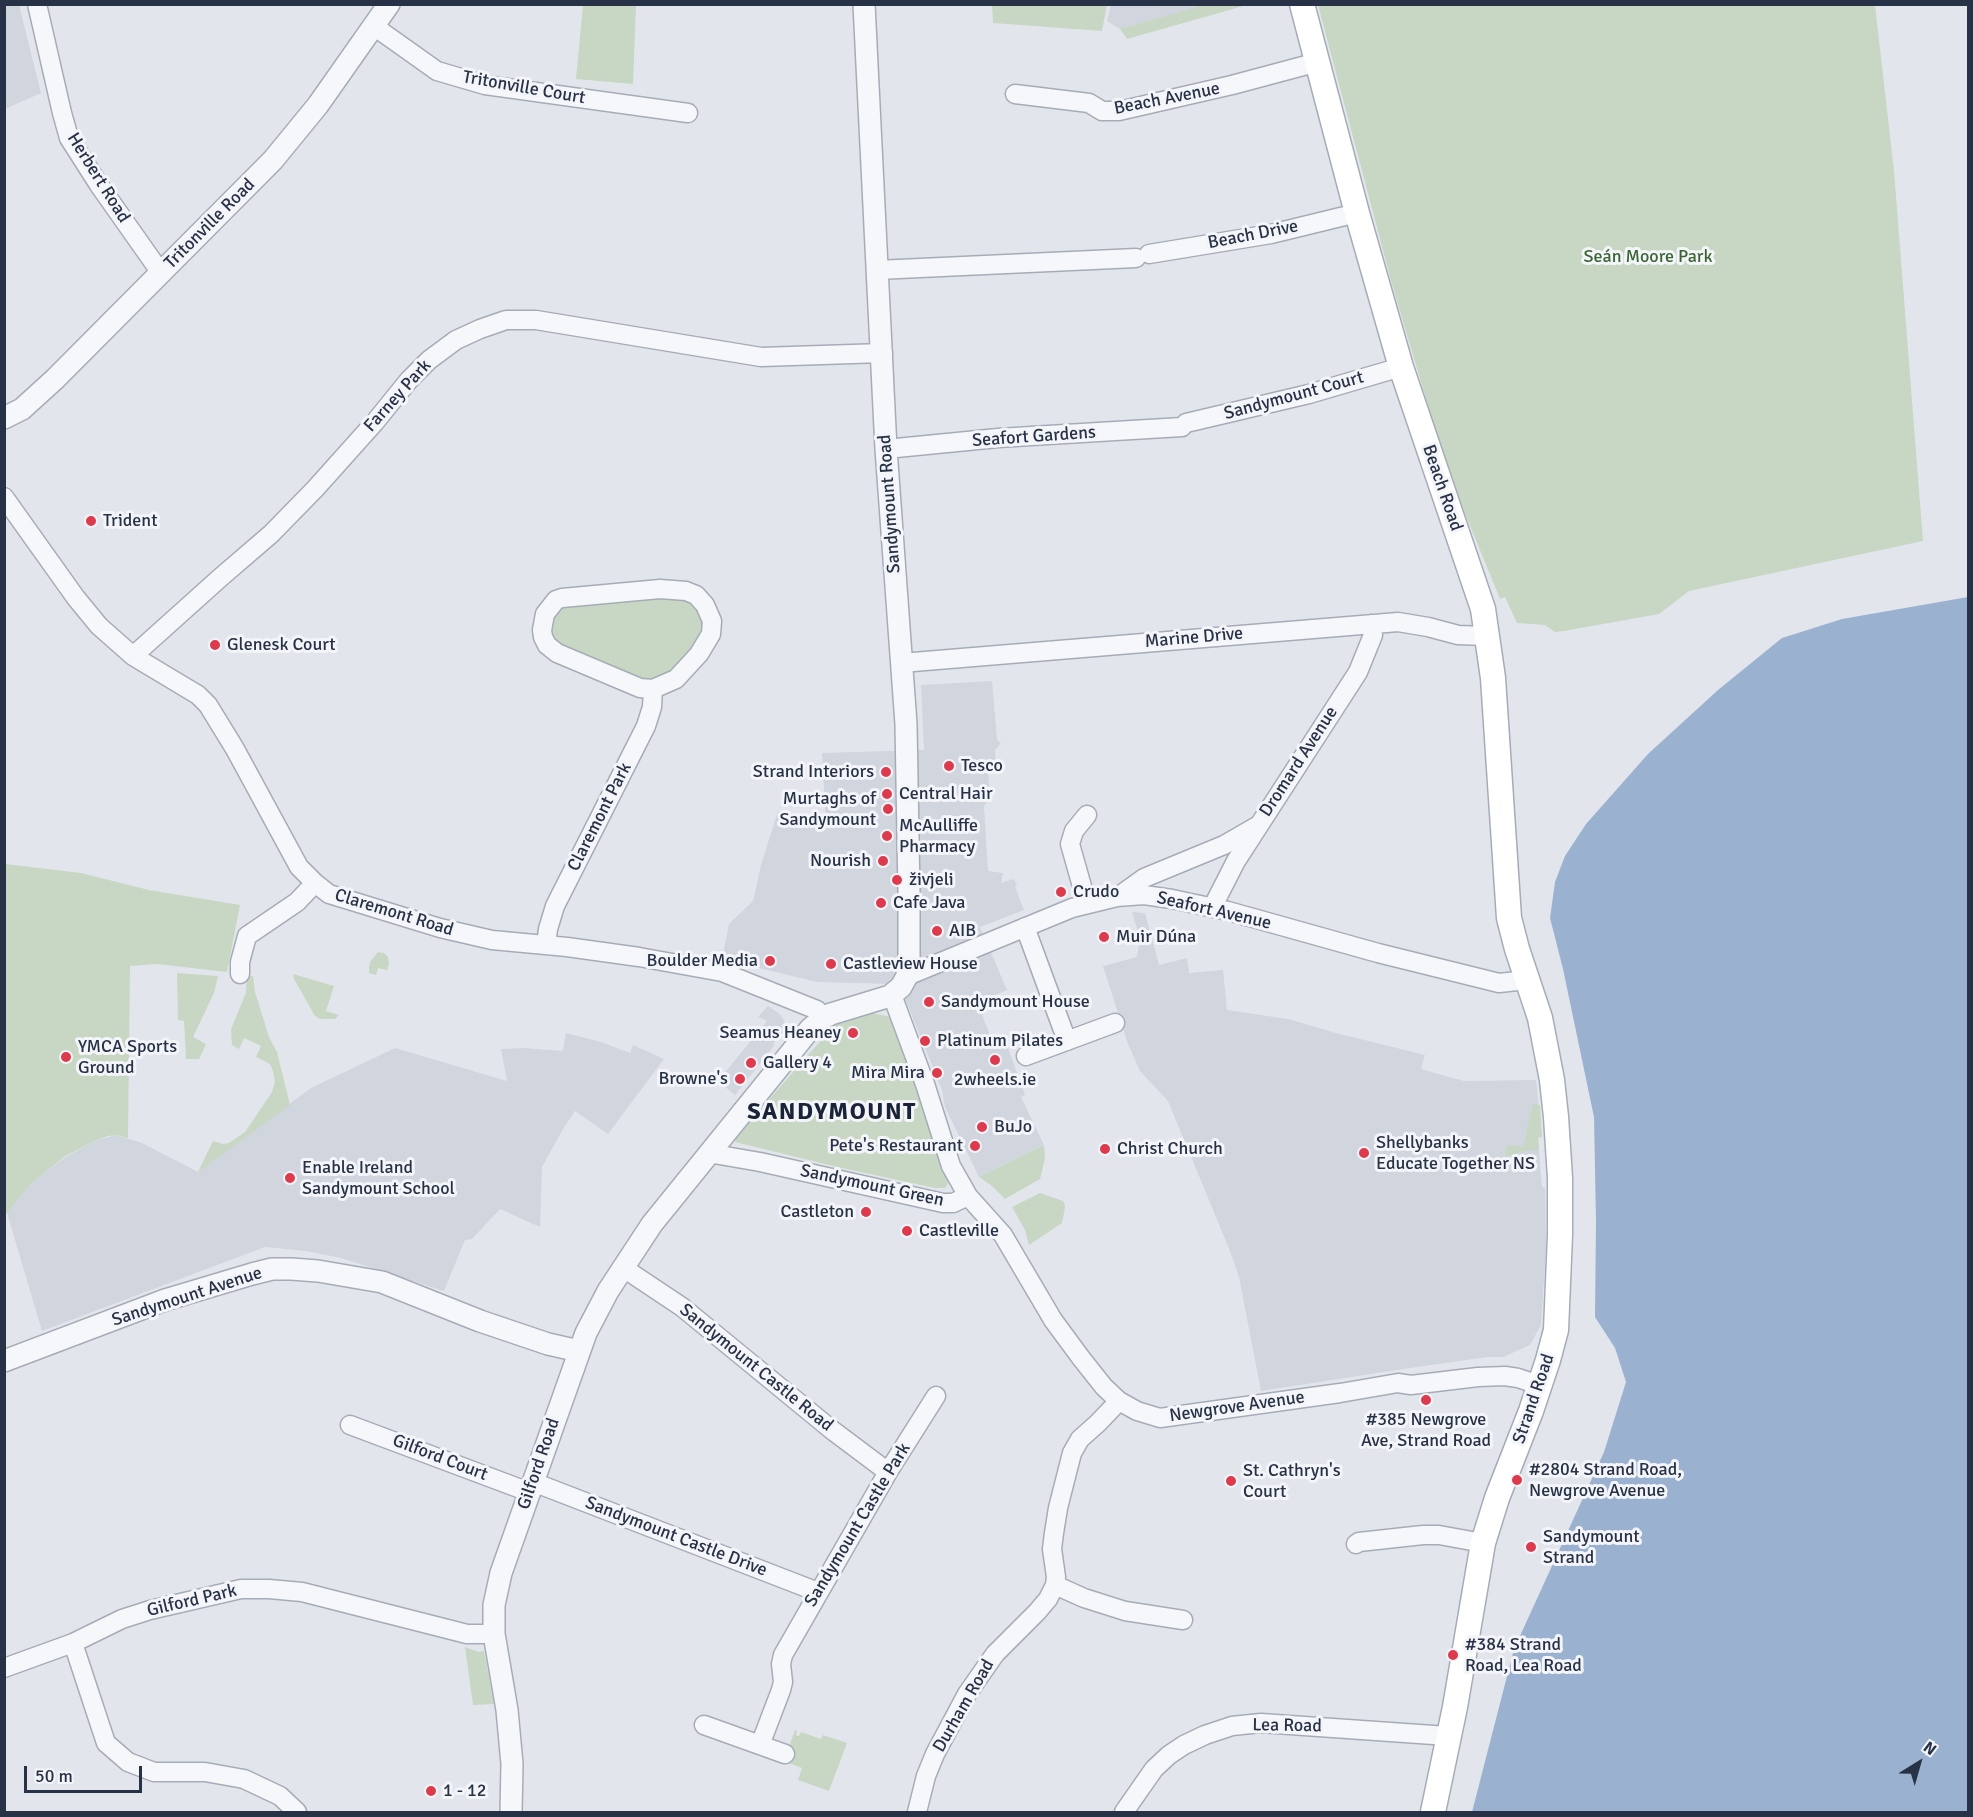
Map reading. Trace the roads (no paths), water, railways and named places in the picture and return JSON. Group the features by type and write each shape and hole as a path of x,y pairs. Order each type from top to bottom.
{"main road":[{"name":"Beach Road","path":"1302,4 1357,213 1401,367 1483,609 1493,678 1509,918 1527,980"},
{"name":"Strand Road","path":"1433,1812 1483,1543 1497,1498 1531,1412 1556,1330 1560,1178 1552,1080 1540,1018 1527,980"}],"street":[{"name":"Herbert Road","path":"37,4 69,138 161,273"},
{"name":"Tritonville Road","path":"4,418 22,409 55,379 273,160 318,105 389,4"},
{"name":"Sandymount Road","path":"864,4 886,449 906,724 909,894 907,976"},
{"name":"Tritonville Court","path":"375,27 437,71 485,85 688,113"},
{"name":"Beach Avenue","path":"1015,94 1089,103 1102,111 1119,111 1318,62"},
{"name":"Beach Drive","path":"878,270 1142,256 1271,234 1357,213"},
{"name":"Farney Park","path":"133,656 221,576 272,534 429,360 456,340 480,329 506,320 536,320 761,357 883,353"},
{"name":"Sandymount Court","path":"1184,425 1309,394 1401,367"},
{"name":"Seafort Gardens","path":"886,449 999,438 1184,425"},
{"name":"Claremont Road","path":"4,497 76,598 99,626 133,656 198,695 208,705 235,749 299,867 329,894 440,928 492,940 639,957 722,972 817,1010 823,1018"},
{"path":"660,589 686,591 696,595 705,605 712,621 711,634 699,654 676,679 653,689 640,688 552,650 543,637 542,630 545,614 552,604 562,598 660,589"},
{"name":"Marine Drive","path":"901,663 1398,622 1458,635 1486,636"},
{"name":"Dromard Avenue","path":"1117,897 1144,878 1224,844 1258,825 1358,672 1373,635 1371,624"},
{"name":"Claremont Park","path":"546,945 555,906 646,726 652,707 653,689"},
{"path":"1087,815 1074,831 1070,844 1087,904"},
{"path":"1212,908 1258,825"},
{"path":"240,974 240,962 247,936 252,930 297,902 315,883"},
{"name":"Seafort Avenue","path":"907,976 1087,904 1117,897 1144,895 1212,908 1499,983 1527,980"},
{"path":"1025,927 1067,1041"},
{"path":"708,1153 806,1034 823,1018 890,996 901,987 907,976"},
{"name":"Sandymount Green","path":"708,1153 760,1162 943,1203 953,1203 968,1196 951,1166 925,1084 895,1003 890,996"},
{"path":"1026,1056 1115,1023"},
{"name":"Gilford Road","path":"511,1812 512,1764 509,1732 494,1634 494,1605 501,1573 579,1351 597,1310 622,1267 652,1224 708,1153"},
{"name":"Newgrove Avenue","path":"968,1196 1003,1235 1053,1320 1081,1358 1104,1387 1119,1401 1137,1411 1160,1418 1398,1383 1411,1385 1478,1377 1505,1376 1539,1385"},
{"name":"Sandymount Castle Road","path":"622,1267 682,1308 832,1430 888,1472"},
{"name":"Sandymount Avenue","path":"4,1362 165,1300 272,1269 318,1271 381,1282 480,1321 548,1344 579,1351"},
{"name":"Sandymount Castle Park","path":"760,1745 781,1690 783,1654 888,1472 936,1396"},
{"path":"1119,1401 1080,1439 1072,1453 1054,1533 1052,1549 1055,1585 1084,1598 1125,1611 1183,1620"},
{"name":"Gilford Court","path":"350,1425 531,1487"},
{"name":"Sandymount Castle Drive","path":"531,1487 818,1592"},
{"path":"1356,1544 1422,1535 1439,1535 1483,1543"},
{"name":"Durham Road","path":"917,1812 926,1776 935,1754 967,1694 995,1654 1048,1599 1055,1585"},
{"name":"Gilford Park","path":"4,1668 73,1642 122,1619 150,1610 241,1589 269,1588 302,1592 467,1634 494,1634"},
{"path":"73,1642 106,1743 128,1762 154,1772 205,1772 244,1779 280,1796 297,1812"},
{"name":"Lea Road","path":"1124,1812 1154,1769 1169,1755 1184,1745 1232,1726 1261,1723 1448,1736"},
{"path":"704,1725 785,1754"}],"water":[{"path":"1968,597 1968,1812 1472,1812 1514,1649 1604,1452 1626,1382 1615,1348 1595,1317 1594,1117 1550,918 1555,882 1565,856 1586,824 1648,754 1718,690 1782,638 1842,619"}],"place":[{"name":"Trident","path":"91,521"},
{"name":"Glenesk Court","path":"215,645"},
{"name":"Tesco","path":"949,766"},
{"name":"Strand Interiors","path":"886,772"},
{"name":"Central Hair","path":"887,794"},
{"name":"Murtaghs of Sandymount","path":"888,809"},
{"name":"McAulliffe Pharmacy","path":"887,836"},
{"name":"Nourish","path":"883,861"},
{"name":"živjeli","path":"897,880"},
{"name":"Crudo","path":"1061,892"},
{"name":"Cafe Java","path":"881,903"},
{"name":"AIB","path":"937,931"},
{"name":"Muir Dúna","path":"1104,937"},
{"name":"Boulder Media","path":"770,961"},
{"name":"Castleview House","path":"831,964"},
{"name":"Sandymount House","path":"929,1002"},
{"name":"Seamus Heaney","path":"853,1033"},
{"name":"Platinum Pilates","path":"925,1041"},
{"name":"YMCA Sports Ground","path":"66,1057"},
{"name":"2wheels.ie","path":"995,1060"},
{"name":"Gallery 4","path":"751,1063"},
{"name":"Mira Mira","path":"937,1073"},
{"name":"Browne's","path":"740,1079"},
{"name":"BuJo","path":"982,1127"},
{"name":"Pete's Restaurant","path":"975,1146"},
{"name":"Christ Church","path":"1105,1149"},
{"name":"Shellybanks Educate Together NS","path":"1364,1153"},
{"name":"Enable Ireland Sandymount School","path":"290,1178"},
{"name":"Castleton","path":"866,1212"},
{"name":"Castleville","path":"907,1231"},
{"name":"#385 Newgrove Ave, Strand Road","path":"1426,1400"},
{"name":"#2804 Strand Road, Newgrove Avenue","path":"1517,1480"},
{"name":"St. Cathryn's Court","path":"1231,1481"},
{"name":"Sandymount Strand","path":"1531,1547"},
{"name":"#384 Strand Road, Lea Road","path":"1453,1655"},
{"name":"1 - 12","path":"431,1791"}],"district":[{"name":"SANDYMOUNT","path":"832,1113"}],"park label":[{"name":"Seán Moore Park","path":"1648,257"}]}
